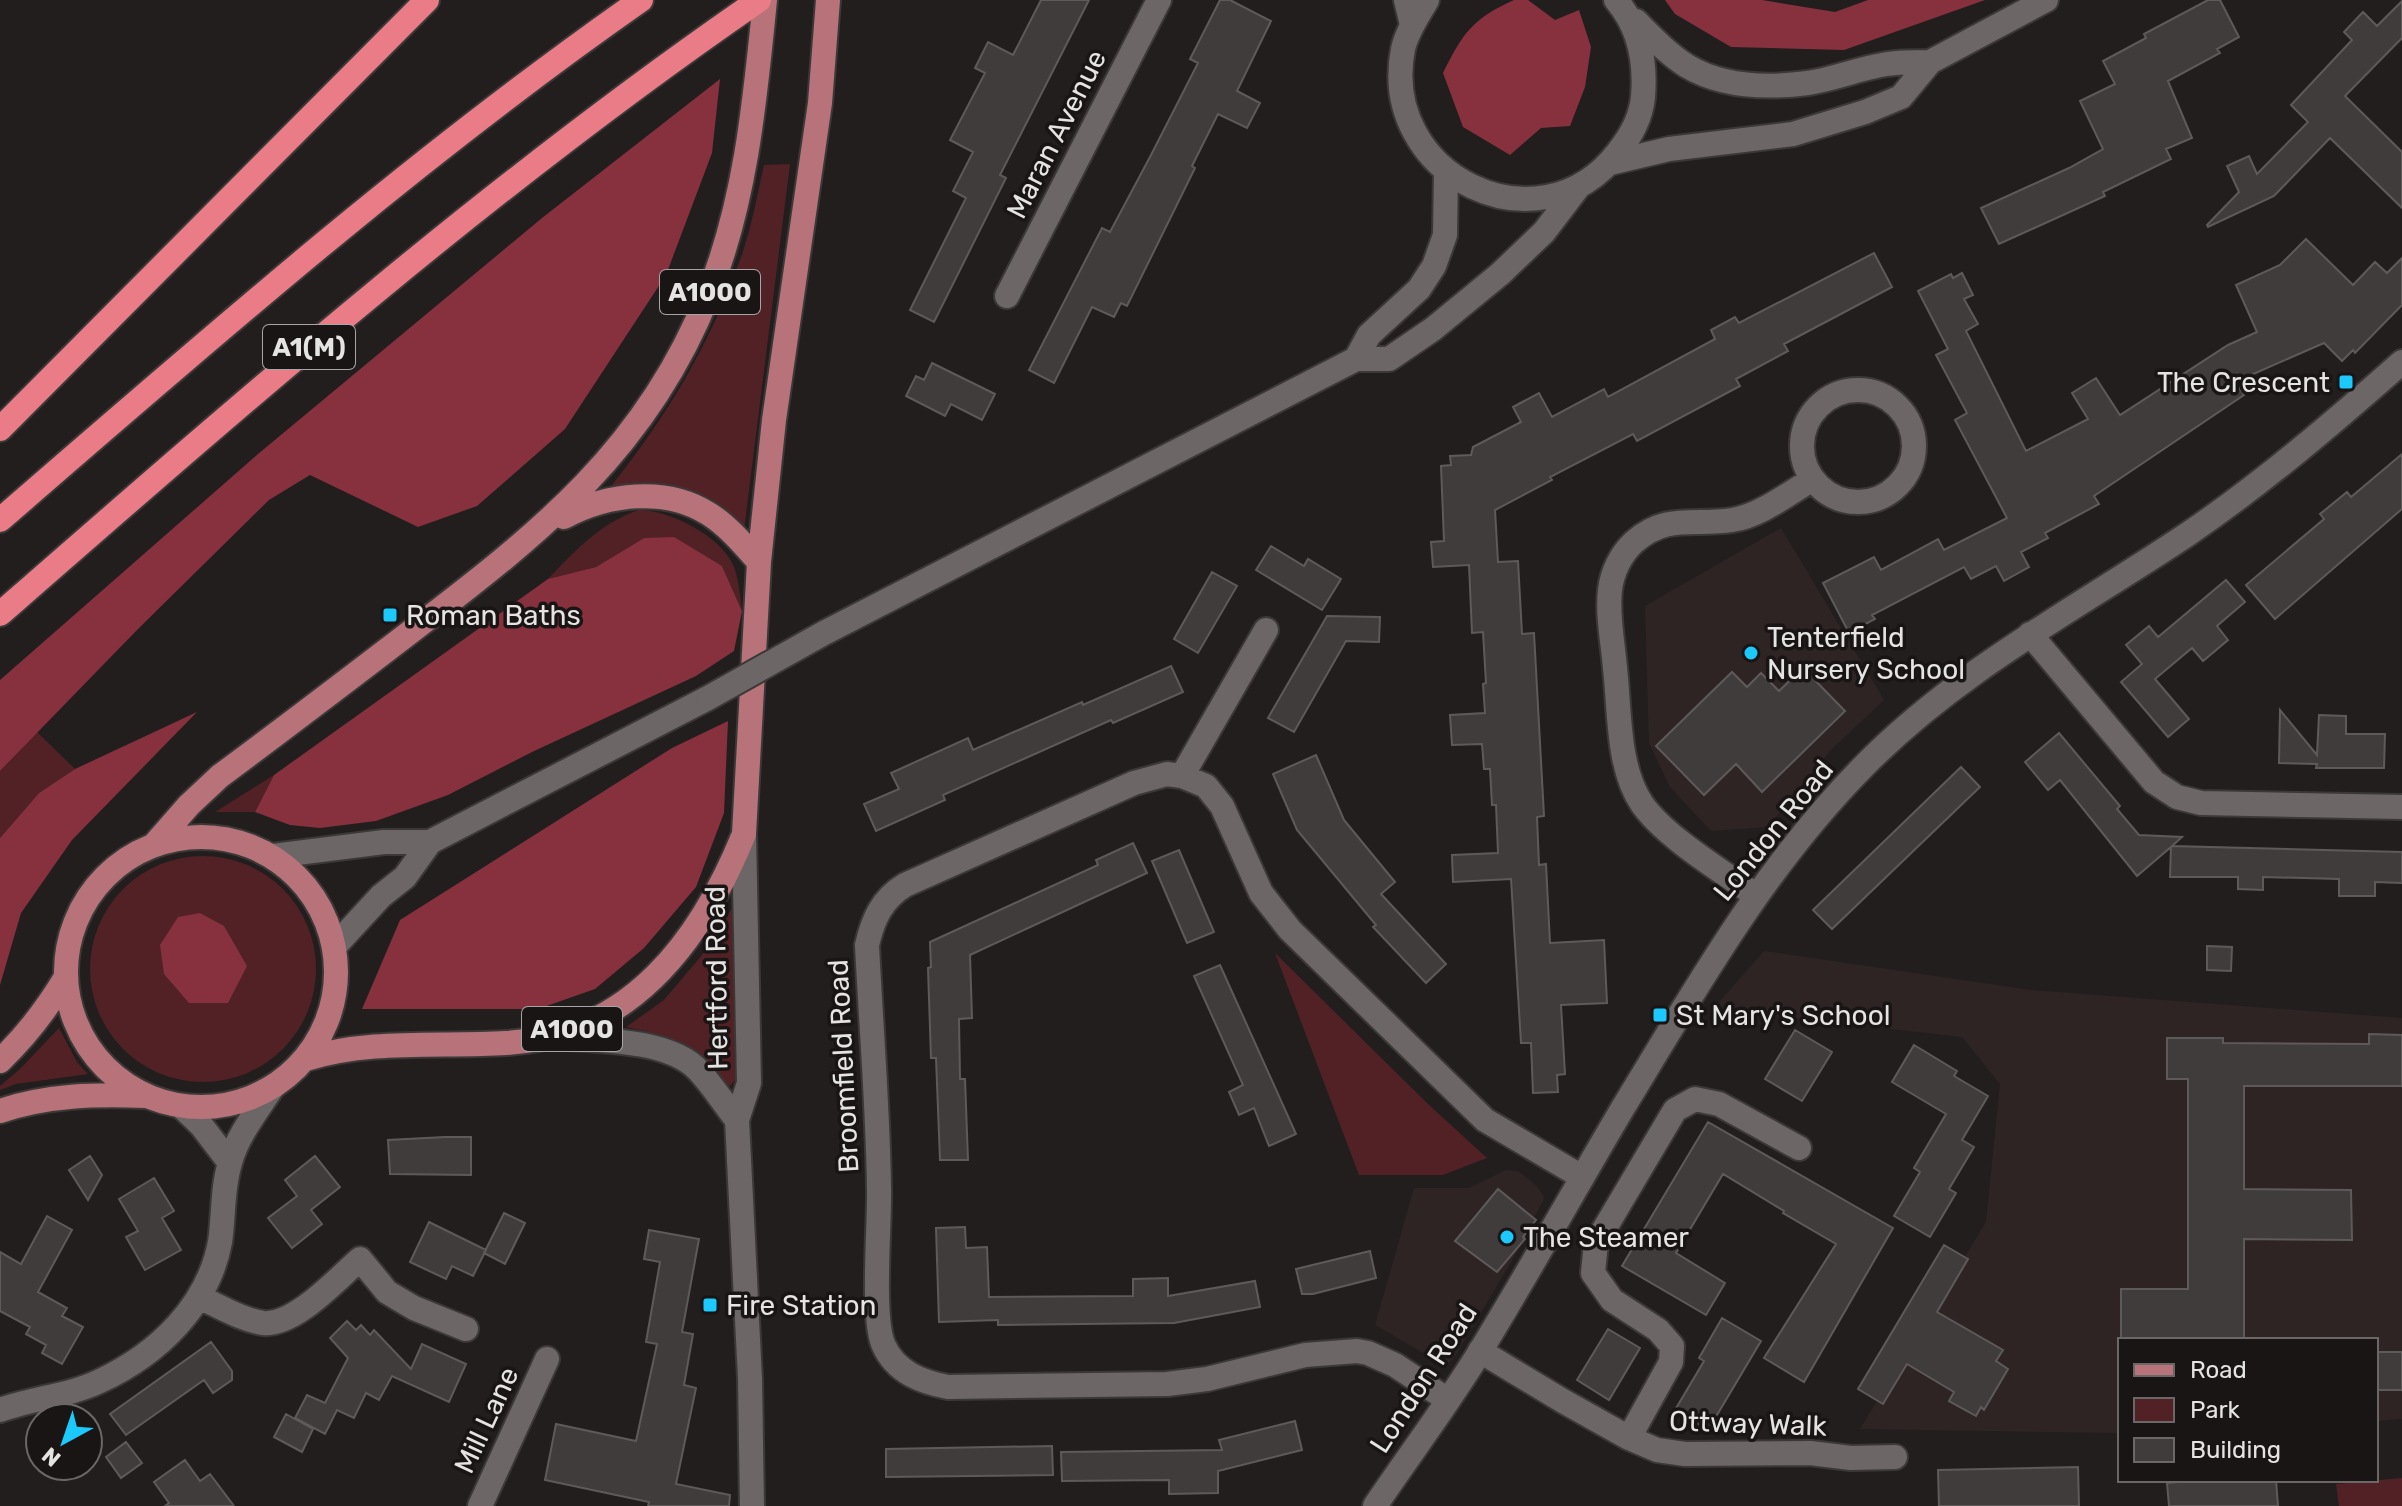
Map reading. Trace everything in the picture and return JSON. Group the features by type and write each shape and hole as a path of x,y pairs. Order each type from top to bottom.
{"highway":[{"path":"0,429 427,0"},
{"name":"A1(M)","path":"0,520 320,244 641,0"},
{"name":"A1(M)","path":"0,614 349,313 629,94 759,0"}],"main road":[{"name":"A1000","path":"154,845 220,776 446,605 536,532 573,499 622,444 673,369 709,294 746,162 765,0"},
{"name":"A1000","path":"306,1059 337,1049 509,1043 550,1037 587,1025 612,1011 656,977 677,954 716,897 744,834 759,562 774,420 820,103 828,0"},
{"name":"A1000","path":"536,532 586,505 606,500 669,498 691,504 711,515 759,562"},
{"path":"207,836 232,840 273,856 298,876 313,898 334,947 337,970 334,1002 323,1032 306,1059 272,1088 228,1105 181,1106 148,1096 115,1077 90,1049 72,1015 66,977 68,949 75,922 88,897 117,866 154,845 207,836"},
{"path":"0,1061 41,1016 66,977"},
{"path":"0,1111 59,1096 148,1096"}],"street":[{"name":"Maran Avenue","path":"1007,296 1159,0"},
{"path":"1406,0 1412,25"},
{"path":"1427,0 1412,25 1404,47 1400,74 1403,102 1412,128 1426,152 1446,172 1476,190 1510,198 1545,197 1579,186"},
{"path":"1610,163 1669,149 1793,134 1832,123 1901,97 1930,62 2046,0"},
{"path":"1621,6 1665,50 1689,67 1739,84 1774,86 1810,82 1888,64 1930,62"},
{"path":"334,947 381,896 405,877 430,842 708,698 824,633 1356,359 1389,359 1433,329 1500,274 1544,232 1579,186 1610,163 1630,137 1642,106 1645,73 1640,41 1621,6"},
{"path":"1356,359 1369,335 1419,289 1434,266 1445,235 1446,172"},
{"name":"London Road","path":"1375,1506 1480,1351 1582,1177 1755,895 1827,805 1892,738 1948,690 2250,490 2324,431 2402,362"},
{"path":"1863,389 1880,393 1896,403 1907,417 1914,435 1914,454 1909,472 1897,487 1881,498 1863,502 1844,500 1826,492 1813,479 1805,463 1803,435 1814,410 1827,398 1844,391 1863,389"},
{"path":"1755,895 1670,833 1644,807 1634,790 1624,755 1610,617 1610,588 1616,565 1632,543 1651,529 1679,521 1733,520 1770,505 1813,479"},
{"path":"1266,630 1182,776 1206,786 1222,806 1261,893 1290,930 1485,1120 1582,1177"},
{"path":"2030,634 2154,782 2177,797 2201,803 2402,807"},
{"name":"Broomfield Road","path":"1182,776 1167,774 1144,779 1014,835 905,885 893,893 878,911 867,945 879,1186 878,1330 883,1345 910,1375 927,1383 948,1387 1167,1384 1207,1379 1305,1355 1357,1351 1395,1365 1448,1400"},
{"name":"Hertford Road","path":"744,834 749,1083 737,1120 750,1379 752,1506"},
{"path":"273,856 384,842 430,842"},
{"name":"Hertford Road","path":"550,1037 660,1049 683,1058 699,1070 737,1120"},
{"path":"0,1410 87,1387 127,1367 180,1325 213,1269 220,1242 230,1163 245,1131 272,1088"},
{"path":"1629,1438 1671,1362 1672,1346 1658,1330 1612,1300 1593,1273 1596,1243 1675,1110 1695,1099 1719,1104 1799,1148"},
{"path":"181,1106 201,1125 230,1163"},
{"path":"199,1297 247,1318 263,1323 275,1322 294,1315 360,1259 387,1292 414,1308 466,1329"},
{"name":"Ottway Walk","path":"1480,1351 1629,1438 1657,1450 1685,1454 1810,1453 1851,1458 1895,1457"},
{"name":"Mill Lane","path":"480,1506 547,1359"}],"shaded area":[{"path":"1514,0 1528,0 1555,20 1579,10 1591,47 1585,87 1570,126 1541,128 1510,155 1463,127 1443,73 1470,29 1488,14"},
{"path":"1665,0 1762,0 1835,12 1868,0 1985,0 1844,50 1731,47 1675,14"},
{"path":"720,79 712,153 666,275 565,429 477,506 418,527 310,475 269,500 0,771 0,680 258,454 542,218"},
{"name":"Tenterfield Nursery School","path":"1781,528 1884,700 1831,750 1768,827 1711,831 1670,787 1649,743 1645,606"},
{"path":"674,537 722,566 742,611 734,651 696,676 532,752 448,795 376,821 320,828 290,825 255,812 274,775 548,579 596,567 644,538"},
{"path":"197,712 72,840 21,913 0,985 0,838 39,793 75,769"},
{"path":"728,721 724,813 696,887 644,948 595,989 538,1009 362,1009 400,920 672,748"},
{"path":"200,913 224,926 247,966 228,1003 189,1003 164,974 160,945 178,917"},
{"path":"1764,951 2031,990 2402,1018 2402,1419 2378,1421 2378,1338 2118,1338 2118,1433 1860,1429 1986,1222 2000,1084 1962,1037 1713,1009"},
{"path":"1506,1170 1518,1171 1537,1186 1544,1197 1543,1201 1534,1218 1536,1220 1454,1358 1447,1364 1439,1362 1375,1325 1414,1188 1469,1188"}],"green space":[{"path":"790,164 744,530 685,491 654,485 615,490 612,485 669,406 715,321 744,249 764,165"},
{"path":"639,510 679,520 707,535 718,545 734,567 742,611 722,566 644,538 596,567 548,579 600,530"},
{"path":"37,732 75,769 39,793 0,838 0,771"},
{"path":"274,775 255,812 215,812"},
{"path":"203,856 225,858 246,865 266,875 283,889 297,906 307,926 314,947 314,991 307,1012 297,1032 283,1049 266,1063 246,1073 225,1080 203,1082 181,1080 160,1073 140,1063 123,1049 109,1032 99,1012 92,991 90,969 92,947 99,926 109,906 123,889 140,875 160,865 181,858"},
{"path":"732,908 735,1080 730,1086 695,1050 670,1038 626,1027 664,1000 707,949"},
{"path":"1275,953 1487,1158 1443,1175 1359,1175"},
{"path":"59,1028 77,1062 88,1074 16,1084 0,1090 0,1086"},
{"path":"2402,1478 2402,1506 2339,1506 2336,1484"}],"building":[{"path":"1041,0 1089,0 1000,175 1006,178 934,322 910,310 966,198 953,191 973,152 950,140 985,73 975,68 988,42 1013,55"},
{"path":"1220,0 1230,0 1271,21 1237,91 1260,103 1247,128 1218,114 1127,306 1121,303 1114,317 1092,307 1054,383 1029,370 1102,228 1110,232 1151,155 1198,63 1190,59"},
{"path":"2208,0 2220,0 2239,37 2217,49 2220,53 2168,81 2192,138 2166,149 2171,159 2103,192 2105,196 1999,244 1981,208 2103,149 2080,101 2115,84 2103,61 2146,38 2144,34"},
{"path":"2402,1 2402,38 2345,96 2402,152 2402,208 2330,138 2274,196 2208,227 2239,192 2227,166 2249,156 2257,174 2308,122 2291,105 2352,40 2344,32 2363,12 2377,26"},
{"path":"2306,239 2353,285 2375,262 2387,273 2402,258 2402,305 2355,353 2353,350 2342,361 2324,343 2235,382 2244,395 2094,496 2099,504 2045,533 2048,538 2021,552 2029,567 2004,581 1996,566 1971,579 1964,567 1872,615 1875,619 1849,633 1823,583 1874,557 1881,570 1938,539 1944,550 2007,518 1955,420 1967,413 1936,355 1948,349 1918,291 1951,274 1953,278 1962,273 1973,295 1964,299 1978,324 1966,331 2026,451 2088,419 2072,393 2096,378 2120,415 2228,345 2257,332 2236,285 2280,265"},
{"path":"1874,253 1892,287 1784,344 1788,351 1736,379 1740,386 1637,441 1633,434 1495,510 1498,562 1518,561 1522,634 1534,633 1544,816 1537,817 1539,865 1546,864 1550,943 1604,940 1607,1003 1561,1005 1565,1074 1557,1075 1558,1092 1533,1093 1531,1043 1521,1043 1511,879 1453,882 1452,855 1498,853 1496,805 1492,805 1490,769 1484,769 1482,744 1452,745 1450,715 1485,713 1483,684 1486,683 1483,632 1472,633 1469,565 1433,567 1431,542 1444,541 1441,466 1451,465 1450,456 1471,455 1473,447 1521,422 1513,407 1539,393 1552,417 1604,389 1608,397 1715,339 1711,330 1735,317 1739,323"},
{"path":"932,363 995,394 982,420 951,404 945,416 906,396 916,376 924,380"},
{"path":"2402,454 2402,509 2275,619 2246,585 2324,519 2320,514 2347,492 2351,497"},
{"path":"1271,546 1304,566 1308,559 1341,579 1322,610 1256,570"},
{"path":"1212,572 1237,586 1198,653 1174,639"},
{"path":"2226,580 2245,602 2217,626 2228,640 2203,661 2192,648 2155,679 2189,719 2168,737 2121,682 2142,664 2126,645 2149,626 2158,637"},
{"path":"1327,616 1380,617 1379,642 1346,641 1294,732 1268,718"},
{"path":"1171,666 1183,692 1113,723 1111,720 943,795 945,800 876,831 864,804 899,789 891,773 968,738 973,750"},
{"path":"1803,668 1845,711 1762,792 1736,764 1704,795 1656,746 1732,672 1747,687 1761,673 1779,691"},
{"path":"2280,710 2317,755 2319,715 2346,716 2346,734 2385,734 2384,768 2316,768 2317,764 2279,763"},
{"path":"2059,733 2120,806 2117,809 2139,835 2182,837 2172,846 2402,852 2402,883 2375,882 2375,896 2339,896 2339,879 2263,877 2263,890 2238,889 2238,877 2170,877 2171,847 2137,876 2060,780 2048,790 2025,762"},
{"path":"1316,755 1344,820 1395,882 1381,894 1446,964 1426,983 1373,927 1376,925 1297,830 1273,774"},
{"path":"1961,767 1980,787 1832,929 1813,910"},
{"path":"1133,843 1147,873 970,955 972,1018 959,1019 960,1079 965,1079 968,1160 940,1160 936,1058 931,1058 930,942 1098,865 1096,860"},
{"path":"1179,850 1214,932 1187,943 1152,861"},
{"path":"2207,946 2232,947 2231,971 2207,970"},
{"path":"1220,965 1296,1134 1269,1146 1254,1108 1239,1115 1229,1092 1243,1085 1194,976"},
{"path":"1795,1030 1832,1052 1802,1101 1765,1079"},
{"path":"2369,1034 2402,1035 2402,1086 2244,1086 2244,1189 2351,1190 2352,1240 2244,1239 2244,1338 2121,1338 2121,1289 2188,1289 2188,1079 2167,1079 2167,1038 2223,1038 2223,1043 2369,1044"},
{"path":"1914,1045 1957,1071 1954,1076 1988,1096 1962,1140 1974,1147 1949,1189 1956,1193 1930,1237 1894,1216 1920,1172 1914,1168 1946,1114 1892,1082"},
{"path":"1708,1122 1893,1228 1804,1382 1764,1358 1836,1244 1723,1174 1676,1253 1725,1283 1706,1315 1622,1266"},
{"path":"471,1137 471,1175 390,1174 388,1140"},
{"path":"90,1156 102,1175 88,1200 69,1170"},
{"path":"315,1156 340,1187 311,1210 322,1224 292,1248 268,1218 297,1196 285,1180"},
{"path":"154,1178 174,1211 162,1218 181,1250 145,1270 126,1237 138,1231 119,1199"},
{"path":"1498,1189 1536,1220 1523,1237 1525,1239 1497,1272 1455,1241"},
{"path":"504,1213 525,1223 505,1264 484,1253"},
{"path":"47,1216 72,1230 38,1292 67,1308 62,1316 83,1327 62,1364 42,1353 46,1345 26,1334 30,1327 0,1311 0,1252 21,1264"},
{"path":"429,1222 486,1250 473,1276 452,1266 446,1279 410,1262"},
{"path":"965,1227 966,1248 987,1247 989,1297 1133,1296 1133,1279 1168,1278 1168,1296 1255,1281 1260,1307 1174,1323 998,1325 998,1320 939,1322 936,1228"},
{"path":"649,1230 699,1239 682,1332 693,1334 684,1385 696,1388 676,1484 730,1495 729,1506 648,1506 649,1502 545,1480 556,1424 636,1441 657,1344 646,1342 660,1262 644,1259"},
{"path":"1944,1245 1968,1259 1937,1312 2003,1350 1996,1361 2008,1369 1984,1410 1981,1407 1976,1416 1949,1401 1954,1392 1907,1364 1883,1404 1858,1389"},
{"path":"1370,1251 1376,1278 1302,1294 1296,1269"},
{"path":"1722,1318 1761,1341 1708,1430 1675,1410 1704,1361 1699,1358"},
{"path":"347,1321 356,1330 361,1325 370,1335 374,1330 411,1369 422,1344 466,1364 449,1402 392,1376 379,1400 366,1393 354,1418 337,1410 325,1434 295,1418 307,1395 325,1403 348,1358 330,1338"},
{"path":"1608,1329 1640,1348 1609,1400 1577,1380"},
{"path":"211,1342 232,1371 232,1380 213,1393 204,1380 126,1435 110,1414"},
{"path":"2378,1352 2402,1352 2402,1390 2378,1390"},
{"path":"286,1414 313,1429 302,1452 274,1437"},
{"path":"1295,1421 1302,1450 1218,1471 1218,1493 1169,1494 1169,1480 1062,1481 1061,1452 1222,1450 1219,1440"},
{"path":"126,1442 142,1463 121,1478 106,1457"},
{"path":"1052,1446 1053,1475 886,1477 886,1449"},
{"path":"185,1460 200,1481 210,1474 234,1506 165,1506 169,1503 154,1482"},
{"path":"2078,1467 2079,1506 1939,1506 1938,1470"},
{"path":"2276,1482 2278,1506 2169,1506 2167,1483"}],"place":[{"name":"The Crescent","path":"2346,382"},
{"name":"Roman Baths","path":"390,615"},
{"name":"Tenterfield Nursery School","path":"1751,653"},
{"name":"St Mary's School","path":"1660,1015"},
{"name":"The Steamer","path":"1507,1237"},
{"name":"Fire Station","path":"710,1305"}]}
